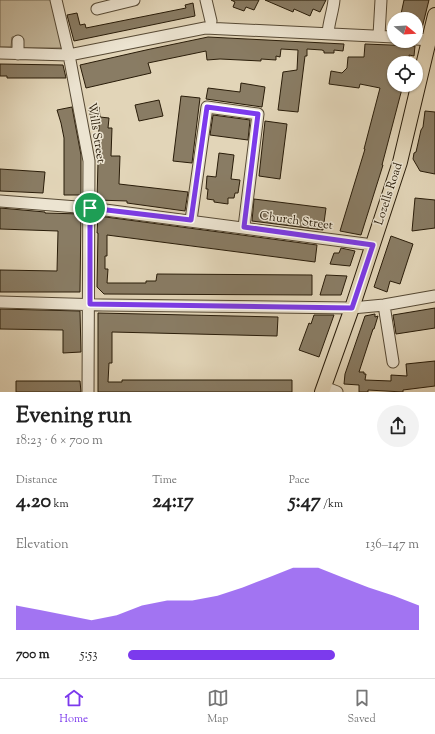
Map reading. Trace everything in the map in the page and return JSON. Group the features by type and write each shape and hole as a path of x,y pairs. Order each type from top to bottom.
{"main road":[{"name":"Lozells Road","path":"423,40 435,15"},
{"name":"Lozells Road","path":"328,390 352,308 400,162 421,48"}],"street":[{"name":"Wills Street","path":"56,0 69,55 89,161 90,304 88,392"},
{"path":"97,9 108,3 134,0"},
{"path":"206,0 211,21"},
{"path":"328,33 334,0"},
{"path":"379,35 381,0"},
{"path":"0,53 69,55 205,28 387,36"},
{"path":"18,40 18,54"},
{"path":"191,220 207,107 258,114 244,227"},
{"name":"Church Street","path":"0,201 90,208 373,245"},
{"path":"0,302 352,308 384,305 435,296"},
{"path":"384,305 393,362"}],"shaded area":[{"path":"0,0 52,0 64,48 23,48 22,37 12,37 11,47 0,47"}],"building":[{"path":"231,0 259,0 254,10 246,7 244,11 233,7 235,2"},
{"path":"265,0 326,0 320,12 313,9 310,16 294,9 293,12"},
{"path":"404,0 429,0 423,24 423,12 401,12"},
{"path":"193,3 195,16 74,41 67,15 77,13 80,25 85,24 86,28 186,8 185,5"},
{"path":"208,37 344,44 343,51 334,50 334,53 324,53 322,50 307,49 298,112 278,110 283,72 297,70 298,50 281,49 280,57 276,56 276,60 261,59 261,61 220,59 207,60 206,51 148,63 151,73 86,88 80,65"},
{"path":"365,44 387,45 387,48 415,48 414,56 387,56 387,92 401,92 383,165 361,235 340,231 365,149 380,88 360,84 359,88 329,84 331,71 342,73 347,68 348,57 364,57"},
{"path":"0,64 63,65 66,78 7,78 7,76 0,76"},
{"path":"241,83 265,87 262,107 206,99 208,88 240,92"},
{"path":"181,96 200,98 192,163 173,161"},
{"path":"159,100 163,116 139,121 135,105"},
{"path":"72,107 81,155 81,195 64,195 64,138 57,110"},
{"path":"99,107 100,117 109,118 108,128 112,128 111,156 120,156 119,184 188,192 185,211 127,203 127,201 97,200 99,124 92,123 89,110"},
{"path":"425,111 435,112 435,174 420,171 413,159 423,127"},
{"path":"213,115 250,120 248,140 210,135"},
{"path":"265,121 287,124 280,179 259,176"},
{"path":"219,153 234,155 231,179 240,180 238,193 235,193 234,198 228,198 228,204 214,202 214,200 207,199 207,176 216,177"},
{"path":"0,169 45,172 43,193 0,191"},
{"path":"415,198 435,200 435,228 412,231"},
{"path":"254,199 326,208 323,230 252,221"},
{"path":"0,208 45,213 81,214 80,292 0,292 0,270 57,271 58,231 0,229"},
{"path":"98,216 317,245 315,262 107,235 107,256 105,256 105,269 108,269 107,283 146,283 146,281 156,281 157,274 312,275 312,295 104,294 97,287"},
{"path":"391,236 413,244 400,284 390,281 387,292 374,287"},
{"path":"341,248 355,251 350,266 330,264 334,253 339,253"},
{"path":"326,275 347,276 341,295 320,295"},
{"path":"435,308 435,328 396,334 393,315"},
{"path":"0,309 80,311 81,352 63,353 63,330 0,329"},
{"path":"98,313 278,317 277,336 112,332 112,363 109,363 108,382 122,382 122,380 292,380 292,392 98,392"},
{"path":"375,314 375,317 378,316 359,372 364,372 364,374 366,374 365,380 391,381 391,375 407,376 406,364 435,361 435,386 403,390 403,392 368,390 368,392 359,392 359,385 344,384 345,374 365,316"},
{"path":"314,315 334,315 319,357 299,350 309,323 311,324"},
{"path":"16,381 80,381 81,392 16,392"}],"route":[{"path":"207,107 258,114 244,227 373,245 352,308 90,304 90,208 191,220 207,107"}]}
